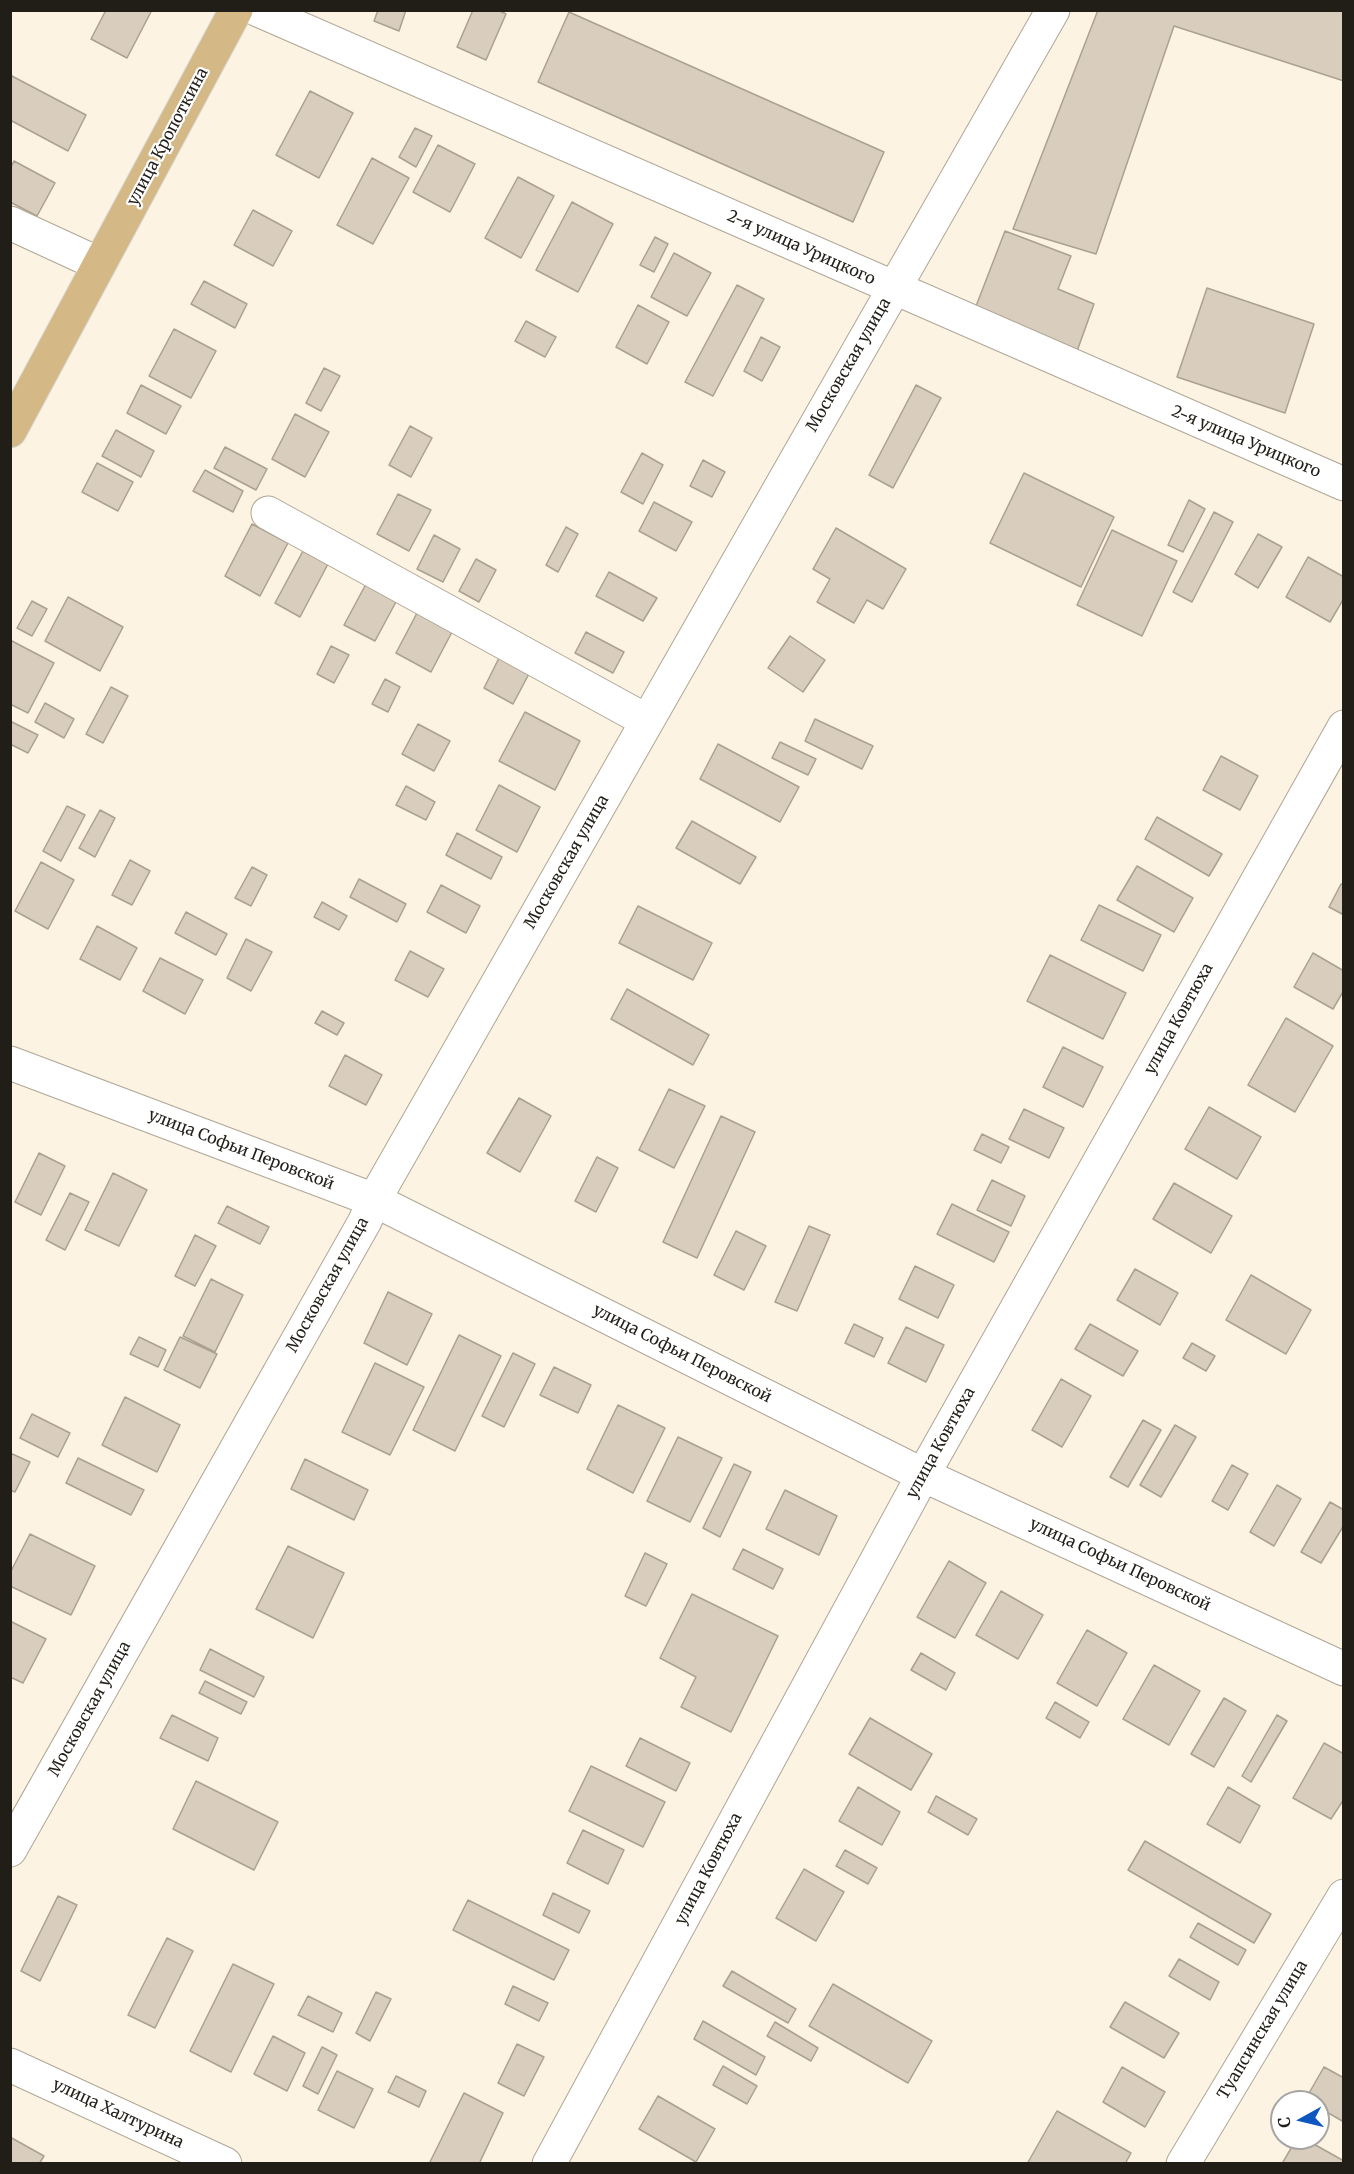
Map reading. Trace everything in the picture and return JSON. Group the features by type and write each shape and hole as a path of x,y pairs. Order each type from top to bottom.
{"main road":[{"name":"улица Кропоткина","path":"10,431 236,10"}],"street":[{"name":"2-я улица Урицкого","path":"258,10 1344,484"},
{"name":"Московская улица","path":"10,1850 365,1221 374,1200 1053,10"},
{"path":"10,223 99,264"},
{"path":"268,513 647,721"},
{"name":"улица Ковтюха","path":"549,2163 923,1474 1344,727"},
{"name":"улица Софьи Перовской","path":"10,1063 374,1200 923,1474 1344,1669"},
{"name":"Туапсинская улица","path":"1183,2163 1344,1896"},
{"name":"улица Халтурина","path":"10,2064 225,2163"}],"building":[{"path":"106,10 152,10 127,58 91,39"},
{"path":"378,10 406,10 399,31 374,21"},
{"path":"473,10 498,10 506,14 486,60 457,47"},
{"path":"1098,10 1344,10 1344,81 1174,26 1096,254 1013,229"},
{"path":"569,12 884,152 853,222 538,82"},
{"path":"10,75 86,115 68,151 10,120"},
{"path":"310,91 353,113 319,178 276,155"},
{"path":"415,128 432,136 416,167 399,157"},
{"path":"438,145 475,164 450,212 413,192"},
{"path":"372,158 409,178 373,244 337,225"},
{"path":"14,161 55,183 37,216 10,202 10,169"},
{"path":"518,177 554,196 521,258 485,238"},
{"path":"572,202 613,224 578,292 536,270"},
{"path":"253,210 292,231 273,266 234,245"},
{"path":"1005,231 1071,256 1058,289 1094,304 1076,354 973,314"},
{"path":"655,237 668,244 654,272 640,265"},
{"path":"674,253 711,273 687,316 651,297"},
{"path":"204,281 247,304 235,328 191,304"},
{"path":"737,285 764,299 713,396 685,382"},
{"path":"1207,288 1314,324 1285,413 1177,377"},
{"path":"638,305 669,322 647,364 616,347"},
{"path":"526,321 556,337 545,357 515,341"},
{"path":"174,329 216,351 191,398 149,376"},
{"path":"761,337 780,347 762,381 744,371"},
{"path":"324,368 340,376 321,411 306,403"},
{"path":"141,385 181,406 166,434 127,413"},
{"path":"916,385 941,398 893,488 869,475"},
{"path":"295,414 329,432 305,477 272,459"},
{"path":"410,426 432,438 411,477 389,465"},
{"path":"116,430 154,451 141,477 102,456"},
{"path":"225,447 267,469 256,490 214,468"},
{"path":"642,453 663,465 643,504 621,492"},
{"path":"703,460 725,472 712,497 690,486"},
{"path":"97,463 133,482 118,511 82,492"},
{"path":"205,470 243,491 233,512 193,491"},
{"path":"1024,473 1114,517 1081,587 990,543"},
{"path":"398,494 431,510 409,551 377,534"},
{"path":"1189,500 1205,509 1183,552 1168,545"},
{"path":"654,502 692,522 676,551 639,531"},
{"path":"1214,512 1233,522 1192,602 1173,592"},
{"path":"252,524 288,543 260,596 225,576"},
{"path":"566,527 578,534 558,572 546,565"},
{"path":"836,528 906,569 883,609 867,600 854,623 817,602 830,579 813,569"},
{"path":"1112,530 1177,561 1142,636 1077,605"},
{"path":"1258,534 1282,547 1258,588 1235,574"},
{"path":"434,535 460,549 443,582 417,569"},
{"path":"303,551 328,564 300,617 275,603"},
{"path":"1308,557 1344,577 1344,598 1330,622 1286,597"},
{"path":"476,559 496,570 479,602 459,591"},
{"path":"609,572 657,598 643,621 596,596"},
{"path":"366,584 397,600 375,641 344,625"},
{"path":"68,597 123,627 100,671 45,641"},
{"path":"32,601 47,609 32,636 17,628"},
{"path":"417,613 452,632 431,672 396,653"},
{"path":"586,632 624,652 613,673 575,653"},
{"path":"790,636 825,660 803,692 768,668"},
{"path":"10,640 54,663 28,713 10,704"},
{"path":"331,646 349,655 334,683 317,674"},
{"path":"500,656 530,672 513,704 484,688"},
{"path":"385,679 400,687 388,712 372,704"},
{"path":"111,687 128,696 103,743 86,734"},
{"path":"45,703 74,719 64,738 35,722"},
{"path":"525,712 580,741 555,790 499,761"},
{"path":"815,719 873,746 862,769 805,741"},
{"path":"10,721 38,735 28,753 10,744"},
{"path":"418,724 450,741 434,771 402,754"},
{"path":"780,742 816,759 808,775 772,758"},
{"path":"718,744 799,787 780,822 700,779"},
{"path":"1221,756 1258,776 1240,810 1203,790"},
{"path":"499,785 540,807 517,852 476,830"},
{"path":"406,786 435,802 426,820 396,805"},
{"path":"67,806 85,815 61,861 43,851"},
{"path":"100,810 115,818 95,857 79,848"},
{"path":"1157,817 1222,854 1209,876 1145,839"},
{"path":"692,821 756,857 740,884 676,848"},
{"path":"457,833 502,857 491,879 446,855"},
{"path":"130,860 150,871 132,905 112,895"},
{"path":"41,862 74,880 48,929 15,911"},
{"path":"1137,866 1193,898 1174,932 1117,900"},
{"path":"252,867 267,875 251,906 235,898"},
{"path":"359,879 406,904 397,922 350,897"},
{"path":"1341,884 1344,885 1344,915 1329,907"},
{"path":"441,885 480,906 466,933 427,912"},
{"path":"322,902 347,916 339,930 314,917"},
{"path":"1099,905 1161,935 1143,971 1081,940"},
{"path":"638,906 712,943 693,980 619,943"},
{"path":"186,912 227,934 216,955 175,933"},
{"path":"97,926 137,948 120,980 80,959"},
{"path":"246,939 272,952 251,991 227,978"},
{"path":"410,951 444,969 428,997 395,980"},
{"path":"1313,953 1344,971 1344,990 1333,1009 1294,987"},
{"path":"1050,955 1126,993 1103,1039 1027,1001"},
{"path":"160,958 203,980 185,1014 143,991"},
{"path":"627,989 709,1035 693,1065 611,1019"},
{"path":"322,1011 344,1023 337,1035 315,1023"},
{"path":"1286,1018 1333,1046 1295,1112 1248,1085"},
{"path":"1063,1047 1103,1067 1083,1107 1043,1087"},
{"path":"345,1055 382,1075 366,1105 329,1086"},
{"path":"669,1089 705,1106 674,1168 639,1150"},
{"path":"519,1098 551,1116 520,1172 487,1153"},
{"path":"1209,1107 1261,1137 1237,1179 1185,1149"},
{"path":"1024,1109 1064,1128 1049,1158 1009,1139"},
{"path":"721,1116 755,1132 697,1258 663,1242"},
{"path":"982,1134 1009,1147 1001,1163 974,1150"},
{"path":"39,1153 65,1166 41,1215 15,1202"},
{"path":"597,1157 618,1168 596,1212 575,1201"},
{"path":"113,1173 147,1190 119,1246 85,1230"},
{"path":"992,1180 1025,1196 1011,1226 977,1210"},
{"path":"1174,1183 1232,1216 1211,1253 1153,1219"},
{"path":"70,1193 89,1202 65,1250 46,1240"},
{"path":"952,1204 1009,1232 994,1262 937,1234"},
{"path":"227,1206 269,1227 260,1244 218,1223"},
{"path":"809,1226 830,1235 797,1311 775,1302"},
{"path":"736,1231 766,1246 744,1290 714,1275"},
{"path":"195,1235 216,1246 195,1286 175,1276"},
{"path":"915,1266 954,1285 938,1318 899,1299"},
{"path":"1135,1269 1178,1293 1160,1325 1117,1300"},
{"path":"1251,1275 1311,1310 1286,1354 1226,1320"},
{"path":"211,1279 243,1295 215,1352 183,1336"},
{"path":"388,1292 432,1314 407,1365 364,1343"},
{"path":"854,1324 883,1338 874,1357 845,1343"},
{"path":"1090,1324 1138,1351 1123,1376 1075,1349"},
{"path":"906,1327 944,1345 926,1382 888,1363"},
{"path":"459,1335 501,1356 455,1451 413,1430"},
{"path":"139,1337 166,1350 158,1367 130,1354"},
{"path":"180,1337 217,1354 200,1388 164,1370"},
{"path":"1192,1343 1215,1356 1206,1371 1183,1358"},
{"path":"513,1353 535,1364 504,1427 482,1416"},
{"path":"375,1363 424,1387 390,1455 342,1432"},
{"path":"554,1367 591,1385 578,1413 540,1395"},
{"path":"1061,1379 1091,1396 1062,1447 1032,1430"},
{"path":"125,1397 180,1425 157,1472 102,1445"},
{"path":"618,1405 665,1428 633,1493 587,1469"},
{"path":"32,1414 70,1433 58,1457 20,1438"},
{"path":"1143,1420 1161,1430 1128,1487 1110,1477"},
{"path":"1175,1425 1196,1437 1161,1497 1140,1485"},
{"path":"678,1437 722,1458 690,1522 647,1501"},
{"path":"10,1453 30,1462 15,1492 10,1490"},
{"path":"78,1458 144,1490 131,1515 66,1483"},
{"path":"305,1459 368,1490 354,1520 291,1489"},
{"path":"734,1464 751,1472 720,1537 703,1528"},
{"path":"1232,1465 1248,1474 1228,1510 1212,1501"},
{"path":"1277,1485 1301,1499 1274,1546 1250,1532"},
{"path":"785,1490 837,1516 819,1555 766,1529"},
{"path":"1330,1502 1344,1510 1344,1525 1321,1563 1301,1552"},
{"path":"30,1534 95,1566 71,1615 10,1586 10,1573"},
{"path":"288,1546 344,1573 313,1638 256,1609"},
{"path":"743,1549 783,1569 773,1589 733,1569"},
{"path":"645,1553 667,1564 646,1606 625,1596"},
{"path":"949,1561 986,1583 955,1638 917,1617"},
{"path":"1001,1591 1043,1615 1018,1659 976,1635"},
{"path":"692,1594 778,1636 731,1732 681,1707 696,1677 660,1658"},
{"path":"10,1621 46,1639 23,1683 10,1677"},
{"path":"1087,1630 1127,1653 1097,1706 1057,1683"},
{"path":"210,1649 264,1677 254,1697 200,1670"},
{"path":"921,1653 955,1673 946,1690 911,1670"},
{"path":"1154,1665 1200,1691 1169,1745 1123,1719"},
{"path":"205,1681 247,1702 241,1714 199,1693"},
{"path":"1224,1698 1246,1711 1214,1767 1191,1754"},
{"path":"1055,1702 1089,1722 1080,1738 1046,1718"},
{"path":"172,1715 218,1738 208,1761 160,1738"},
{"path":"1277,1715 1287,1721 1251,1782 1242,1776"},
{"path":"870,1718 932,1754 911,1790 849,1754"},
{"path":"640,1738 690,1763 676,1791 626,1766"},
{"path":"1324,1743 1344,1754 1344,1799 1331,1819 1293,1798"},
{"path":"591,1766 665,1802 643,1847 569,1811"},
{"path":"196,1781 278,1822 254,1870 173,1829"},
{"path":"858,1787 900,1812 882,1845 839,1821"},
{"path":"1228,1787 1260,1806 1240,1843 1207,1824"},
{"path":"936,1796 977,1819 968,1835 928,1812"},
{"path":"583,1830 624,1850 608,1884 567,1863"},
{"path":"1145,1841 1271,1914 1254,1943 1128,1870"},
{"path":"845,1850 877,1868 868,1884 836,1866"},
{"path":"804,1869 844,1892 816,1941 776,1918"},
{"path":"553,1893 590,1911 579,1933 543,1915"},
{"path":"58,1896 77,1905 40,1981 21,1971"},
{"path":"468,1900 569,1950 554,1980 453,1930"},
{"path":"1198,1923 1246,1950 1238,1965 1190,1937"},
{"path":"167,1938 193,1951 155,2028 128,2015"},
{"path":"1179,1959 1219,1982 1210,2000 1169,1976"},
{"path":"233,1964 274,1984 231,2072 190,2051"},
{"path":"732,1971 796,2009 788,2023 723,1986"},
{"path":"833,1984 932,2041 908,2083 809,2026"},
{"path":"513,1986 548,2003 539,2021 505,2004"},
{"path":"376,1992 391,1999 370,2041 356,2033"},
{"path":"308,1996 342,2013 333,2032 298,2015"},
{"path":"1125,2002 1179,2033 1164,2058 1110,2027"},
{"path":"703,2021 765,2057 756,2075 694,2039"},
{"path":"775,2022 818,2048 811,2061 767,2036"},
{"path":"273,2036 305,2053 287,2091 254,2074"},
{"path":"517,2044 544,2057 524,2096 498,2083"},
{"path":"322,2047 337,2055 318,2094 303,2086"},
{"path":"723,2066 757,2086 747,2104 713,2085"},
{"path":"1122,2067 1165,2092 1145,2127 1103,2102"},
{"path":"1324,2067 1344,2078 1344,2122 1330,2114 1330,2090 1311,2090"},
{"path":"337,2071 373,2089 354,2128 318,2110"},
{"path":"396,2076 426,2091 419,2107 388,2092"},
{"path":"464,2093 503,2113 479,2164 429,2164"},
{"path":"658,2096 715,2129 696,2162 639,2129"},
{"path":"1057,2111 1131,2153 1125,2164 1027,2164"},
{"path":"10,2137 44,2156 39,2164 10,2164"},
{"path":"1290,2150 1324,2150 1344,2161 1344,2164 1286,2164 1283,2162"}]}
